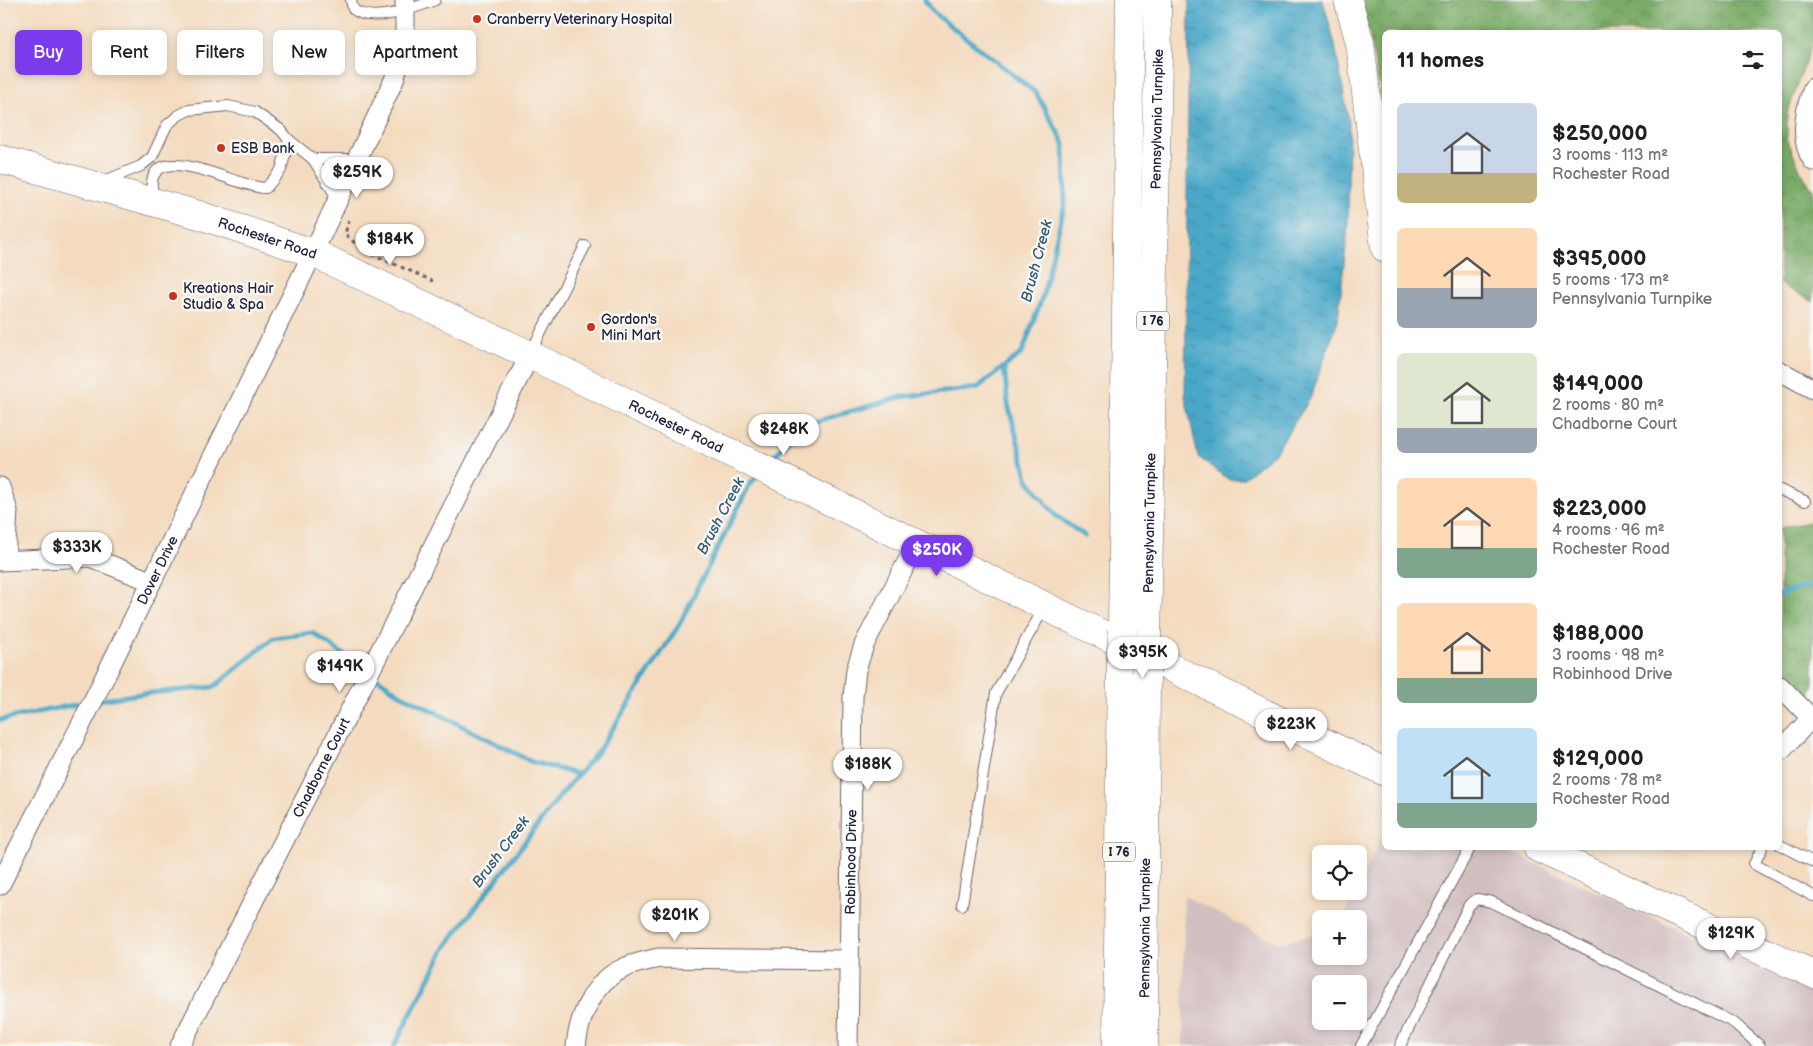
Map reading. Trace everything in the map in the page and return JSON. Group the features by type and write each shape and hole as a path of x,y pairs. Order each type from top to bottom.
{"main road":[{"name":"Pennsylvania Turnpike","path":"1117,1046 1130,0"},
{"name":"Pennsylvania Turnpike","path":"1144,1046 1146,673 1157,0"},
{"path":"1348,0 1360,43 1382,223"},
{"name":"Rochester Road","path":"0,159 199,215 313,253 530,355 745,462 917,543 1044,607 1382,771"},
{"path":"1542,850 1813,974"}],"street":[{"name":"Dover Drive","path":"0,885 97,693 150,581 313,253 394,80 405,44 405,5"},
{"path":"1813,88 1807,109 1813,161"},
{"name":"Chadborne Court","path":"180,1046 530,355"},
{"path":"1782,372 1813,389"},
{"path":"0,487 8,511 3,560 90,557 150,581"},
{"name":"Robinhood Drive","path":"848,1046 853,697 856,670 864,645 917,543"},
{"path":"1782,688 1812,719 1782,750"},
{"path":"576,1046 583,1015 592,995 620,969 638,963 659,958 848,960"}],"lane":[{"path":"351,0 353,9 361,16 376,16 405,5 435,0"},
{"path":"94,186 141,166 152,158 167,125 189,110 228,106 255,112 269,119 289,140 313,159 338,199"},
{"path":"154,202 152,182 157,171 167,164 178,164 239,183 266,188 281,170 289,140"},
{"path":"313,159 358,158"},
{"path":"530,355 585,246"},
{"path":"1782,491 1805,501"},
{"path":"962,905 996,693 1044,607"},
{"path":"1782,846 1813,862"},
{"path":"1361,1046 1469,850"},
{"path":"1761,850 1754,864 1813,896"},
{"path":"1400,1046 1469,905 1477,899 1492,902 1734,1023 1760,1046"}],"path":[{"path":"350,216 345,234 358,246 433,281"}],"shaded area":[{"path":"1382,837 1382,850 1506,850 1813,992 1813,1046 1183,1046 1184,896 1277,943 1312,935 1312,965 1367,965 1367,910 1346,910 1351,900 1367,900 1367,868"}],"green space":[{"path":"1358,0 1813,0 1813,41 1787,114 1787,139 1802,174 1813,189 1813,302 1782,285 1782,30 1382,30 1382,102 1369,31"},
{"path":"1813,521 1813,687 1807,700 1782,665 1782,528"}],"water":[{"path":"1189,0 1323,0 1335,45 1349,122 1348,226 1338,321 1310,399 1275,453 1243,479 1228,479 1198,457 1185,396"}],"waterway":[{"name":"Brush Creek","path":"768,463 803,425 901,397 977,388 1022,353 1043,295 1065,203 1064,143 1036,93 933,12 925,0"},
{"path":"1004,367 1008,404 1028,480 1056,516 1085,536"},
{"name":"Brush Creek","path":"394,1046 446,946 559,797 599,750 679,625 750,484 758,475"},
{"path":"1782,593 1813,584"},
{"path":"99,700 214,687 273,638 313,633 400,694 532,762 578,774"},
{"path":"0,720 88,702"}],"place":[{"name":"Cranberry Veterinary Hospital","path":"477,19"},
{"name":"ESB Bank","path":"221,148"},
{"name":"Kreations Hair Studio & Spa","path":"173,296"},
{"name":"Gordon's Mini Mart","path":"591,327"}]}
